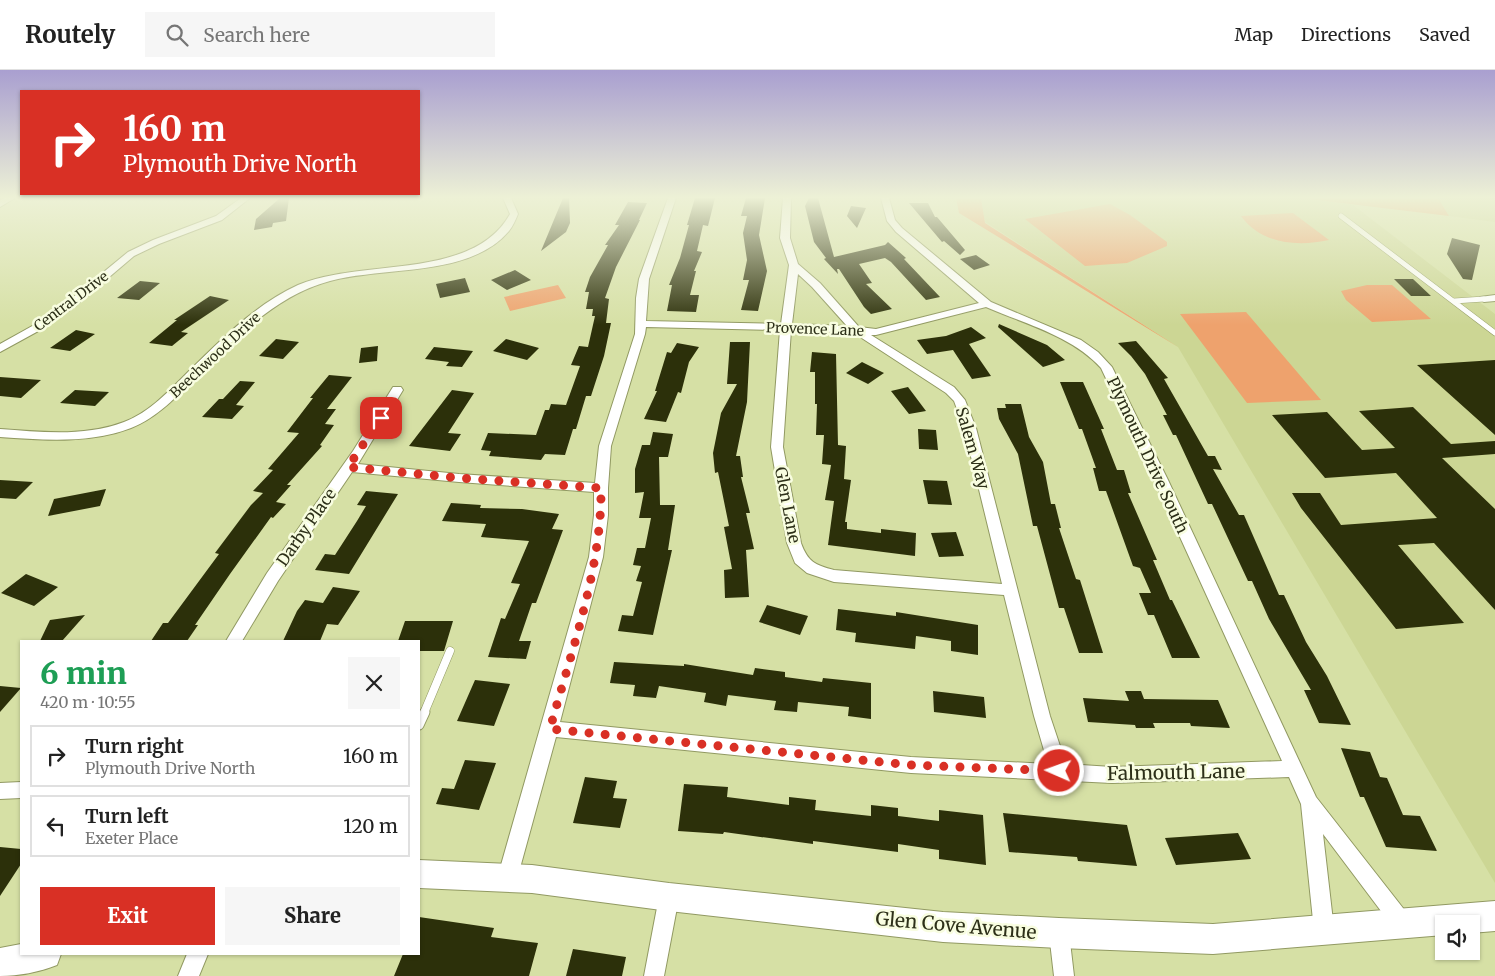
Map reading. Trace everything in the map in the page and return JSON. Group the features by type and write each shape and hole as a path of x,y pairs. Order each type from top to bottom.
{"main road":[{"name":"Glen Cove Avenue","path":"420,874 532,879 669,897 944,927 1213,939 1495,916"},
{"path":"0,963 41,955"}],"street":[{"name":"Central Drive","path":"0,349 38,327 70,305 131,254 161,240"},
{"name":"Beechwood Drive","path":"0,433 66,437 81,436 128,424 147,414 165,401 256,315 303,287 320,280 443,261 468,253 493,240"},
{"path":"507,879 596,557 606,446 640,334 644,279 657,240"},
{"path":"787,240 794,265"},
{"name":"Plymouth Drive South","path":"911,240 987,304 1077,342 1094,354 1106,367 1310,803"},
{"name":"Glen Lane","path":"794,265 786,328 777,447 794,543 800,558 812,569 834,576 1011,590"},
{"name":"Salem Way","path":"794,265 816,284 856,330 937,380 960,400 970,428 1042,716 1059,771"},
{"path":"1484,299 1495,298"},
{"name":"Provence Lane","path":"640,324 876,332 987,304"},
{"name":"Darby Place","path":"235,640 276,571 381,418 397,390"},
{"path":"348,467 459,478 601,488"},
{"name":"Falmouth Lane","path":"550,729 911,765 1059,771 1112,776 1294,769"},
{"path":"0,791 20,790"},
{"path":"1310,803 1403,924"},
{"path":"1310,803 1324,930"},
{"path":"654,976 669,897"},
{"path":"1060,933 1064,976"},
{"path":"188,976 198,955"}],"lane":[{"path":"1373,240 1495,333"},
{"path":"1454,301 1484,299"},
{"path":"420,723 450,651"}],"shaded area":[{"path":"1004,240 1012,240 1178,347"},
{"path":"1013,240 1399,240 1495,314 1495,883 1178,347"},
{"path":"1052,240 1165,240 1167,242 1167,246 1127,263 1085,266"},
{"path":"1277,240 1327,240 1305,243"},
{"path":"558,285 566,298 510,311 504,297"},
{"path":"1367,285 1392,285 1431,319 1372,322 1346,300 1341,291"},
{"path":"1246,312 1321,400 1247,403 1180,314"}],"building":[{"path":"545,240 555,240 541,251"},
{"path":"608,240 630,240 616,267 605,298 609,299 606,323 611,323 604,356 591,396 586,396 576,429 573,429 565,455 545,454 541,460 489,456 491,451 481,450 488,433 536,435 545,410 549,410 551,404 566,405 580,366 571,365 579,346 588,347 595,316 592,316 593,309 586,309 589,292 585,292 590,277 608,245 605,245"},
{"path":"685,240 699,240 697,251 702,252 694,271 696,271 690,295 699,295 696,312 667,311 672,285 669,285"},
{"path":"744,240 760,240 767,271 758,311 741,310 749,280 743,280 747,260"},
{"path":"814,240 829,240 834,257 885,245 888,242 906,258 904,259 940,297 926,300 885,258 859,264 872,283 866,284 892,309 871,314 864,307 839,269 837,269 838,274 824,259 826,258"},
{"path":"941,240 957,240 965,250 960,255 944,241"},
{"path":"1451,240 1461,240 1480,245 1472,280 1463,279 1447,254"},
{"path":"976,255 990,265 974,270 960,259"},
{"path":"515,270 531,280 507,290 491,280"},
{"path":"465,278 470,292 440,298 436,284"},
{"path":"1394,279 1413,279 1431,296 1411,296"},
{"path":"140,281 160,283 139,300 117,298"},
{"path":"210,296 229,300 181,332 188,333 172,346 149,343 177,320 174,320"},
{"path":"999,324 1047,345 1065,360 1043,367 998,327"},
{"path":"971,327 986,338 969,344 991,376 972,379 953,350 927,354 917,340 946,336"},
{"path":"76,330 95,334 70,351 50,348"},
{"path":"276,339 299,342 283,359 259,356"},
{"path":"506,339 539,348 527,360 493,351"},
{"path":"1136,341 1168,378 1164,379 1208,456 1215,456 1222,470 1213,469 1239,515 1244,515 1279,595 1284,595 1306,642 1327,676 1351,725 1319,723 1304,690 1311,690 1269,619 1252,581 1248,581 1212,504 1208,504 1176,435 1173,435 1163,415 1167,415 1145,374 1118,343"},
{"path":"730,342 750,342 747,402 736,456 740,456 743,477 741,477 750,513 746,513 754,549 746,550 749,597 725,598 724,570 732,569 724,527 729,526 718,472 715,473 713,453 721,413 737,384 727,384"},
{"path":"677,343 699,347 689,362 681,393 678,392 666,422 644,419 657,391 655,391 667,352 671,353"},
{"path":"378,346 377,361 359,363 361,348"},
{"path":"434,347 473,351 462,367 446,366 449,362 425,359"},
{"path":"812,352 836,354 838,445 846,446 844,479 851,480 845,522 847,522 847,529 881,533 881,529 916,533 915,556 828,545 834,501 825,500 831,465 822,464 824,435 816,435 815,372 810,372"},
{"path":"1495,360 1495,435 1417,365"},
{"path":"862,362 884,373 868,384 846,373"},
{"path":"329,375 352,377 327,409 336,409 325,424 334,425 320,445 322,446 287,485 291,485 276,502 286,504 273,518 271,517 195,625 198,625 188,640 152,640 163,623 168,623 219,554 215,553 251,505 263,493 253,491 273,470 268,469 299,433 287,432 313,398 310,398"},
{"path":"0,377 41,380 21,398 0,396"},
{"path":"240,381 255,382 236,405 244,406 232,419 202,417 219,399 223,399"},
{"path":"1060,382 1083,382 1104,429 1101,429 1117,470 1124,470 1131,493 1128,493 1157,560 1153,560 1170,600 1172,600 1200,658 1172,658 1154,615 1148,615 1139,593 1151,593 1140,568 1133,566 1106,491 1099,491 1093,468 1096,468 1082,429 1079,429"},
{"path":"908,387 926,411 909,414 891,391"},
{"path":"75,390 109,392 95,406 60,403"},
{"path":"452,390 474,393 448,433 461,434 450,451 409,446"},
{"path":"1005,404 1021,404 1029,437 1043,462 1051,504 1055,504 1061,528 1059,528 1076,579 1080,580 1103,653 1079,653 1064,608 1059,608 1037,526 1033,526 1018,454 999,419 997,408 1006,408"},
{"path":"1413,407 1451,444 1495,441 1495,454 1442,458 1495,509 1495,610 1434,543 1398,545 1464,623 1396,629 1301,508 1292,493 1320,493 1341,525 1437,518 1396,473 1325,478 1272,415 1327,412 1362,450 1395,448 1359,411"},
{"path":"918,429 936,430 938,450 919,449"},
{"path":"653,432 673,434 668,457 659,457 660,505 675,505 668,550 672,550 653,635 618,631 622,615 633,616 642,582 636,581 641,566 633,565 637,548 645,548 651,518 639,518 644,492 635,493 635,469 642,445 650,445"},
{"path":"0,480 33,482 16,499 0,498"},
{"path":"923,480 947,481 952,505 928,504"},
{"path":"106,489 100,506 48,516 54,499"},
{"path":"366,491 398,494 349,574 315,570 325,554 335,555 357,521 366,506 357,505"},
{"path":"451,503 481,505 480,508 522,509 559,514 552,529 563,530 536,603 532,603 519,641 531,641 526,659 488,657 501,618 505,619 520,584 511,583 529,541 481,537 486,524 442,521"},
{"path":"956,532 964,556 939,557 931,533"},
{"path":"26,574 58,587 34,606 1,593"},
{"path":"333,587 360,591 338,625 327,624 320,640 283,640 297,611 305,600 323,603"},
{"path":"767,605 808,616 800,635 759,622"},
{"path":"838,609 896,616 896,612 978,625 978,655 951,651 951,641 916,636 915,649 855,642 856,633 836,630"},
{"path":"85,615 63,640 40,640 50,620"},
{"path":"405,621 453,621 444,651 420,651 420,640 398,640"},
{"path":"614,662 684,666 684,664 753,675 755,668 785,672 785,677 822,682 823,678 871,683 871,719 848,716 849,707 798,702 797,712 774,710 776,701 728,695 726,706 704,702 706,693 659,686 656,698 633,696 635,685 610,683"},
{"path":"475,680 510,684 494,726 457,721"},
{"path":"0,686 20,688 20,689 0,712"},
{"path":"933,691 984,697 986,718 934,712"},
{"path":"1125,691 1141,691 1144,699 1218,700 1230,728 1191,726 1190,723 1153,723 1155,728 1136,728 1135,725 1088,722 1083,698 1129,701"},
{"path":"1341,748 1370,752 1380,777 1387,778 1403,815 1420,816 1437,851 1386,847 1364,797 1360,797"},
{"path":"465,760 496,763 479,810 436,804 442,788 454,789"},
{"path":"585,777 617,781 613,798 627,799 620,828 573,823"},
{"path":"684,784 728,787 727,797 789,805 789,797 816,800 815,810 871,816 871,805 898,808 898,816 939,821 939,810 983,815 986,865 939,859 939,850 898,844 898,852 813,841 813,844 724,832 723,834 678,831"},
{"path":"1003,813 1127,825 1137,866 1078,861 1077,857 1009,852"},
{"path":"1238,833 1251,859 1176,865 1165,838"},
{"path":"0,847 20,849 20,866 0,896"},
{"path":"420,917 494,928 491,937 538,943 529,976 394,976 403,955 420,955"},
{"path":"573,949 626,957 622,976 566,976"}],"route":[{"path":"381,418 348,467 459,478 601,488 601,516 596,557 550,729 911,765 1059,771"}]}
